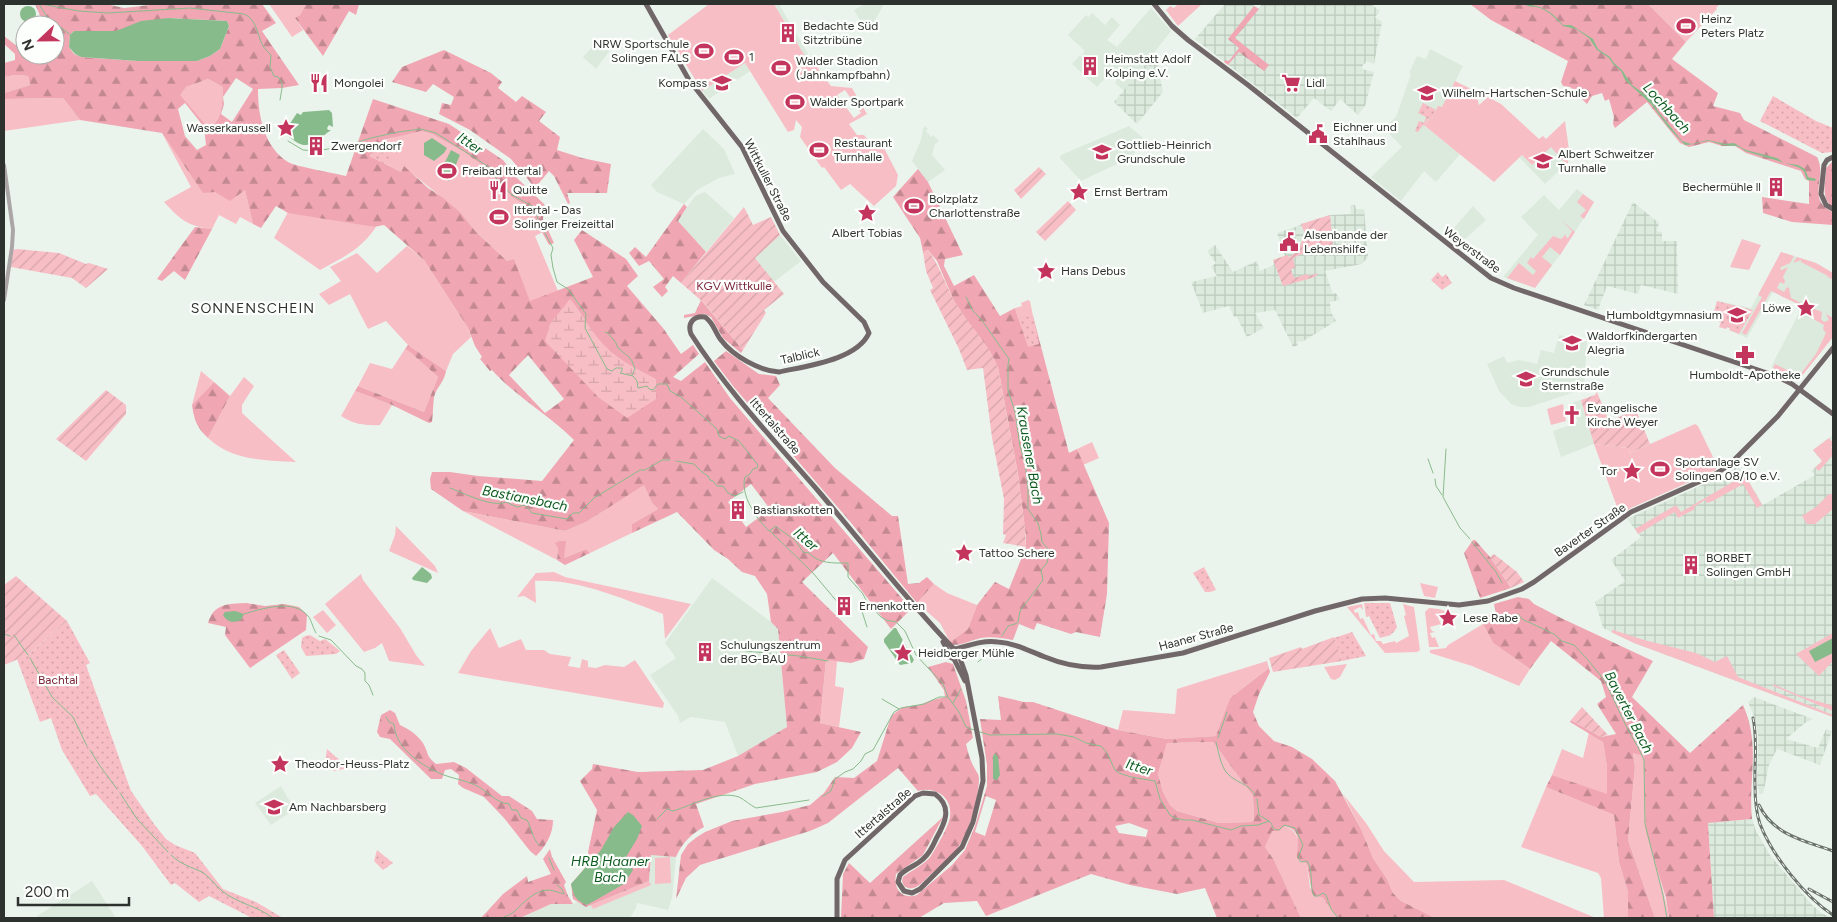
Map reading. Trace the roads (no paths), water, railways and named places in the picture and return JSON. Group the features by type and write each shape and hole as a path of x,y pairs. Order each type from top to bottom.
{"main road":[{"name":"Wittkuller Straße","path":"646,4 689,80 742,147 783,231 823,282 864,322 869,330"},
{"name":"Weyerstraße","path":"1154,4 1172,26 1188,40 1248,85 1491,278 1514,288 1753,367 1782,379 1833,414"},
{"path":"1833,157 1826,160 1824,165 1821,194 1826,205 1833,209"},
{"name":"Talblick","path":"690,326 695,318 705,317 710,320 721,341 732,350 757,368 779,372 837,358 851,352 867,337 869,330"},
{"name":"Ittertalstraße","path":"690,326 691,334 732,392 955,653 968,688 982,758 983,781 973,822 962,847 918,891 909,893 901,888 898,882 900,875 924,858 933,845 946,818 945,805 935,794 922,793 915,796 844,860 837,879 837,918"},
{"name":"Baverter Straße","path":"1418,602 1453,605 1476,604 1505,596 1528,586 1631,512 1726,468 1778,416 1833,348"},
{"name":"Haaner Straße","path":"955,653 979,642 991,641 1007,643 1056,662 1102,667 1183,653 1315,611 1362,599 1385,598 1418,602"}],"street":[{"path":"4,165 13,230 4,300"}],"water":[{"path":"1524,4 1546,10 1563,25 1571,25 1593,39 1598,49 1610,57 1622,70 1632,85 1651,99 1682,141 1691,144 1708,140 1725,144 1734,143 1746,150 1777,158 1783,163 1745,151 1737,146 1722,145 1710,141 1685,145 1668,127 1651,104 1625,80 1621,71 1609,58 1597,50 1589,38 1576,29 1563,26 1544,10"},
{"path":"25,6 31,6 36,11 36,15 20,15 20,11"},
{"path":"168,18 227,21 229,26 220,49 210,56 197,61 138,61 81,57 75,54 69,47 70,35 74,31 116,31 141,21"},
{"path":"329,110 332,113 333,127 329,125 327,128 331,130 314,142 305,145 300,144 287,135 290,128 289,125 297,113 301,115 303,112"},
{"path":"432,138 447,148 434,161 424,155 424,143"},
{"name":"Freibad Ittertal","path":"451,150 460,155 449,181 438,176"},
{"path":"1785,163 1798,165 1805,169 1808,177 1816,179 1815,181 1807,180 1804,171 1798,167"},
{"path":"422,567 431,574 432,578 427,583 413,580 412,578"},
{"path":"235,611 244,614 241,620 231,622 223,615 225,612"},
{"path":"896,628 914,660 912,663 900,665 884,642 884,639"},
{"path":"1833,638 1833,653 1815,662 1809,651"},
{"path":"995,753 998,757 1000,775 997,780 993,779 993,756"},
{"name":"HRB Haaner Bach","path":"628,812 642,826 637,839 626,857 633,870 624,884 587,905 576,897 571,884 601,850 614,827"}],"waterway":[{"path":"39,4 47,17 72,36"},
{"name":"Itter","path":"41,4 79,11 108,13 190,8 244,14 252,20 263,46 271,55 270,67 274,76 278,77 282,83 280,100"},
{"name":"Itter","path":"288,141 303,150 317,151 398,132 421,129 436,133 489,167 494,176 512,195 534,207 539,222 553,248 551,255 557,282 568,289 586,314 585,328 607,369 612,371 616,368 622,368 620,373 633,376 637,381 638,388 647,386 653,390 658,384 667,384 670,391 681,397 717,429 719,436 725,439 729,436 739,441 758,465 757,468 753,469 745,477 744,484 747,499 759,520 769,531 776,526 796,541 803,552 809,553 817,559 827,562 848,563 848,577 881,617 896,622 905,631 916,655 943,684 948,697 959,712 966,727 974,730"},
{"name":"Krausener Bach","path":"966,297 973,311 981,319 1009,359 1008,390 1015,412 1020,446 1025,463 1028,509 1038,523 1042,542 1049,550 1047,563 1041,570 1043,580 1020,611 1018,622 1008,626 1002,636"},
{"path":"605,332 608,333 618,348 632,361 635,369 632,375"},
{"name":"Baverter Bach","path":"1446,449 1443,497 1460,528 1470,539"},
{"path":"1428,459 1433,473"},
{"name":"Bastiansbach","path":"450,488 486,502 506,502 517,507 525,505 532,513 567,519 573,513 579,513 594,498 640,470 645,470 662,460 670,460"},
{"name":"Bastiansbach","path":"676,461 694,464 717,486 723,486 728,493 735,496 743,492"},
{"path":"1435,479 1436,486 1442,495"},
{"path":"770,531 813,573 839,604 851,599"},
{"name":"Baverter Bach","path":"1472,542 1496,572 1502,583"},
{"path":"859,602 867,627"},
{"path":"244,614 277,606 294,607 308,616 316,633"},
{"name":"Baverter Bach","path":"1518,614 1522,619 1554,634 1562,641 1574,645 1588,660 1605,681 1638,747 1644,760 1645,824 1667,918"},
{"path":"4,634 10,636"},
{"path":"14,635 28,655"},
{"path":"319,636 331,640 356,666 362,669 365,673 365,681 373,695"},
{"name":"Krausener Bach","path":"978,662 993,649"},
{"path":"735,650 799,656 828,661"},
{"path":"30,658 52,697 73,717 87,746"},
{"name":"Krausener Bach","path":"953,703 961,689"},
{"path":"823,796 831,791 835,779 853,769 865,754 873,750 894,712 901,708 924,704 939,697 947,697"},
{"path":"882,699 899,709"},
{"path":"1218,738 1227,712"},
{"path":"386,717 389,722 394,724 395,732 403,747 416,760 439,773 483,789 497,800 509,804 512,810 517,810 521,818 527,820 539,845"},
{"name":"Itter","path":"980,732 990,735 1057,734 1074,737 1086,743 1101,746 1107,753 1115,770 1119,773 1155,781 1160,799 1170,815 1175,818 1192,820 1231,830 1241,826 1258,825 1269,821 1276,830 1279,830 1284,825 1295,828 1303,845 1298,858 1301,862 1307,861 1309,865 1314,896 1323,893 1326,895 1331,909 1338,918"},
{"path":"1216,742 1225,770 1230,776 1249,788 1255,795"},
{"path":"90,750 117,789"},
{"path":"120,793 137,819 168,852"},
{"path":"657,819 667,809 673,811 723,795 739,797 756,808 809,800"},
{"path":"1257,799 1259,815 1269,821"},
{"path":"171,855 182,863 205,874 219,889 228,895 273,918"},
{"path":"549,858 554,870"},
{"path":"557,885 564,893"},
{"path":"501,918 512,913 538,892 550,890 564,894"}],"railway":[{"path":"1753,718 1756,744 1756,800 1760,824 1765,836 1790,874 1811,898 1833,915"},
{"path":"1759,805 1765,815 1781,830 1791,836 1833,851"},
{"path":"1809,889 1833,902"}],"place":[{"name":"Heinz Peters Platz","path":"1686,26"},
{"name":"Bedachte Süd Sitztribüne","path":"788,33"},
{"name":"NRW Sportschule Solingen FALS","path":"704,51"},
{"name":"1","path":"734,57"},
{"name":"Heimstatt Adolf Kolping e.V.","path":"1090,66"},
{"name":"Walder Stadion (Jahnkampfbahn)","path":"781,68"},
{"name":"Mongolei","path":"319,83"},
{"name":"Kompass","path":"722,83"},
{"name":"Lidl","path":"1291,83"},
{"name":"Wilhelm-Hartschen-Schule","path":"1427,93"},
{"name":"Walder Sportpark","path":"795,102"},
{"name":"Wasserkarussell","path":"286,128"},
{"name":"Eichner und Stahlhaus","path":"1318,134"},
{"name":"Zwergendorf","path":"316,146"},
{"name":"Restaurant Turnhalle","path":"819,150"},
{"name":"Gottlieb-Heinrich Grundschule","path":"1102,152"},
{"name":"Albert Schweitzer Turnhalle","path":"1543,161"},
{"name":"Freibad Ittertal","path":"447,171"},
{"name":"Bechermühle ll","path":"1776,187"},
{"name":"Quitte","path":"498,190"},
{"name":"Ernst Bertram","path":"1079,192"},
{"name":"Bolzplatz Charlottenstraße","path":"914,206"},
{"name":"Albert Tobias","path":"867,213"},
{"name":"Ittertal - Das Solinger Freizeittal","path":"499,217"},
{"name":"Alsenbande der Lebenshilfe","path":"1289,242"},
{"name":"Hans Debus","path":"1046,271"},
{"name":"Löwe","path":"1806,308"},
{"name":"Humboldtgymnasium","path":"1737,315"},
{"name":"Waldorfkindergarten Alegria","path":"1572,343"},
{"name":"Humboldt-Apotheke","path":"1745,355"},
{"name":"Grundschule Sternstraße","path":"1526,379"},
{"name":"Evangelische Kirche Weyer","path":"1572,415"},
{"name":"Sportanlage SV Solingen 08/10 e.V.","path":"1660,469"},
{"name":"Tor","path":"1632,471"},
{"name":"Bastianskotten","path":"738,510"},
{"name":"Tattoo Schere","path":"964,553"},
{"name":"BORBET Solingen GmbH","path":"1691,565"},
{"name":"Ernenkotten","path":"844,606"},
{"name":"Lese Rabe","path":"1448,618"},
{"name":"Schulungszentrum der BG-BAU","path":"705,652"},
{"name":"Heidberger Mühle","path":"903,653"},
{"name":"Theodor-Heuss-Platz","path":"280,764"},
{"name":"Am Nachbarsberg","path":"274,807"}],"district":[{"name":"SONNENSCHEIN","path":"253,308"}],"water label":[{"name":"Lochbach","path":"1667,108"}],"park label":[{"name":"KGV Wittkulle","path":"734,286"},
{"name":"Bachtal","path":"58,680"}]}
